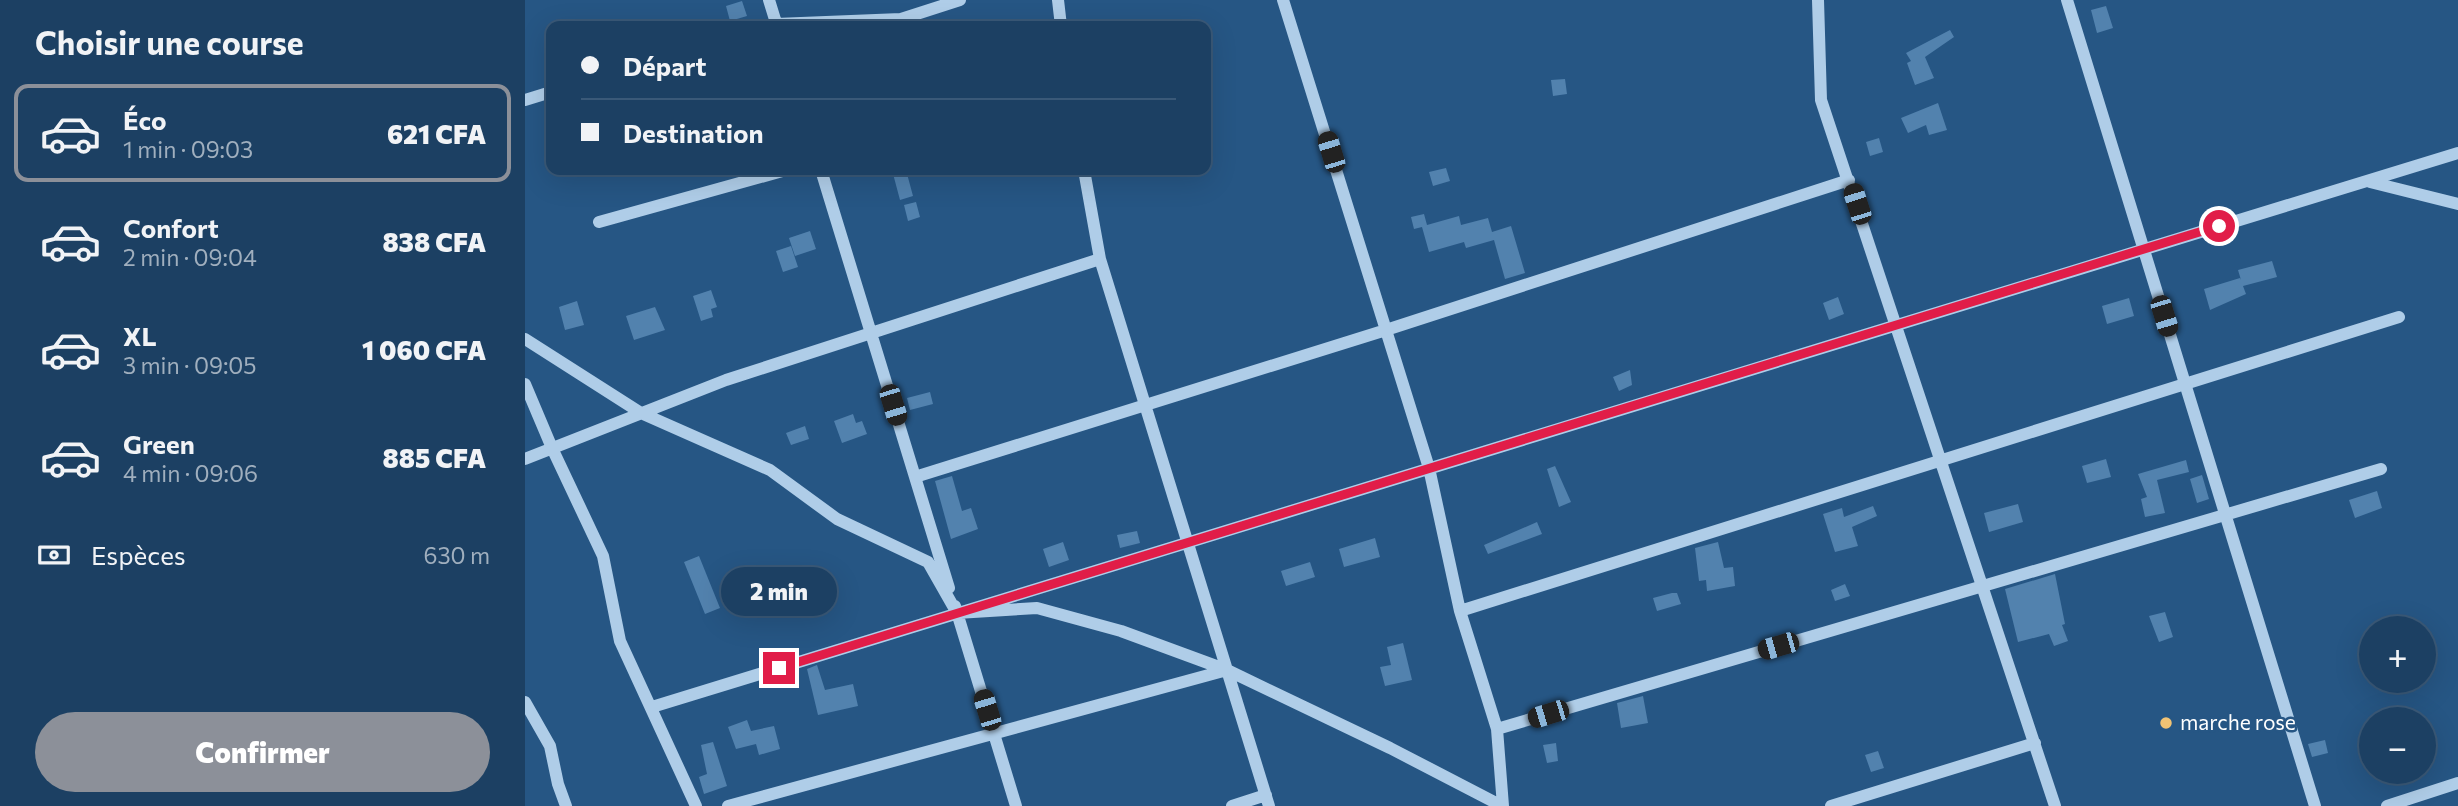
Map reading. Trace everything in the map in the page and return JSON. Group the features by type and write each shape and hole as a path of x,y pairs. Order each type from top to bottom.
{"street":[{"path":"769,0 772,21"},
{"path":"858,21 901,19 960,0"},
{"path":"1058,0 1060,21"},
{"path":"1283,0 1429,468 1460,611 1497,729 1502,806"},
{"path":"1818,0 1821,100 2055,806"},
{"path":"2067,0 2315,806"},
{"path":"525,100 546,94"},
{"path":"652,707 2458,153"},
{"path":"599,222 768,175"},
{"path":"823,175 1016,806"},
{"path":"1085,175 1100,259 1267,801 1233,806"},
{"path":"915,477 1386,330 1849,180"},
{"path":"2369,181 2458,204"},
{"path":"525,459 726,380 1100,259"},
{"path":"1460,611 1941,458 2399,317"},
{"path":"525,339 641,413 770,470 838,519 928,562 957,614"},
{"path":"525,384 603,556 620,641 696,806"},
{"path":"1497,729 2381,469"},
{"path":"957,614 1037,608 1121,631 1227,670 1502,806"},
{"path":"728,806 1227,670"},
{"path":"525,702 550,746 566,806"},
{"path":"1831,806 2035,743"},
{"path":"2387,806 2458,783"}],"building":[{"path":"742,1 747,16 730,21 726,6"},
{"path":"2106,6 2113,28 2097,33 2091,10"},
{"path":"1950,30 1954,37 1925,57 1934,78 1915,85 1907,63 1911,61 1906,53"},
{"path":"1565,79 1567,94 1553,96 1551,80"},
{"path":"1938,103 1947,130 1929,135 1926,125 1908,133 1901,118"},
{"path":"1879,138 1883,152 1870,156 1866,142"},
{"path":"1446,168 1450,181 1433,186 1429,172"},
{"path":"893,175 907,175 913,196 900,200"},
{"path":"916,202 920,217 908,221 904,205"},
{"path":"1424,214 1427,225 1459,216 1461,225 1488,218 1492,232 1511,226 1525,273 1505,279 1494,240 1466,248 1464,242 1429,252 1422,227 1414,229 1411,217"},
{"path":"810,231 816,249 795,256 789,238"},
{"path":"791,246 798,267 783,272 776,251"},
{"path":"2272,261 2277,277 2243,286 2246,294 2210,310 2204,289 2240,278 2241,280 2238,270"},
{"path":"711,290 717,307 711,309 713,317 701,321 693,296"},
{"path":"1838,297 1844,314 1829,320 1823,303"},
{"path":"2129,298 2134,316 2107,324 2102,306"},
{"path":"577,301 584,325 565,330 559,307"},
{"path":"655,307 665,330 634,340 626,316"},
{"path":"1630,370 1632,385 1619,391 1613,377"},
{"path":"930,392 933,404 910,410 907,398"},
{"path":"853,414 856,423 862,421 867,434 842,443 834,421"},
{"path":"805,426 809,439 791,445 786,433"},
{"path":"2106,459 2111,477 2087,483 2082,466"},
{"path":"2186,460 2189,472 2157,480 2165,513 2145,517 2141,499 2147,497 2138,474"},
{"path":"1555,466 1571,502 1559,507 1547,469"},
{"path":"2202,475 2209,499 2197,503 2190,479"},
{"path":"952,476 962,511 971,508 978,529 951,539 935,481"},
{"path":"2377,491 2382,508 2355,518 2349,500"},
{"path":"2018,504 2023,522 1989,532 1984,513"},
{"path":"1873,506 1877,516 1852,527 1858,546 1835,552 1823,514 1842,508 1844,517"},
{"path":"1537,522 1542,534 1488,554 1484,545"},
{"path":"1137,531 1140,543 1120,548 1117,535"},
{"path":"1375,538 1380,557 1344,567 1339,549"},
{"path":"1063,542 1069,560 1049,567 1043,549"},
{"path":"1718,542 1724,568 1733,567 1735,586 1707,591 1706,580 1699,581 1695,548"},
{"path":"699,556 720,608 705,614 684,562"},
{"path":"1310,562 1315,577 1286,586 1281,571"},
{"path":"2055,574 2065,624 2062,625 2068,641 2054,646 2049,634 2018,642 2005,589"},
{"path":"1845,584 1850,596 1835,601 1831,590"},
{"path":"1677,593 1681,604 1657,611 1653,598"},
{"path":"2165,612 2173,637 2159,642 2149,616"},
{"path":"1403,643 1412,680 1385,686 1380,667 1391,665 1387,647"},
{"path":"817,665 825,690 853,684 858,706 818,715 807,669"},
{"path":"1643,696 1648,723 1621,728 1617,703"},
{"path":"747,720 751,731 774,726 780,749 759,755 756,744 736,749 728,727"},
{"path":"2325,740 2328,753 2312,757 2308,744"},
{"path":"713,742 727,786 704,794 699,777 707,774 701,745"},
{"path":"1556,743 1558,761 1547,763 1543,745"},
{"path":"1878,751 1884,768 1871,772 1865,755"}],"place":[{"name":"marche rose","path":"2166,723"}],"route":[{"path":"779,668 2219,226"}]}
